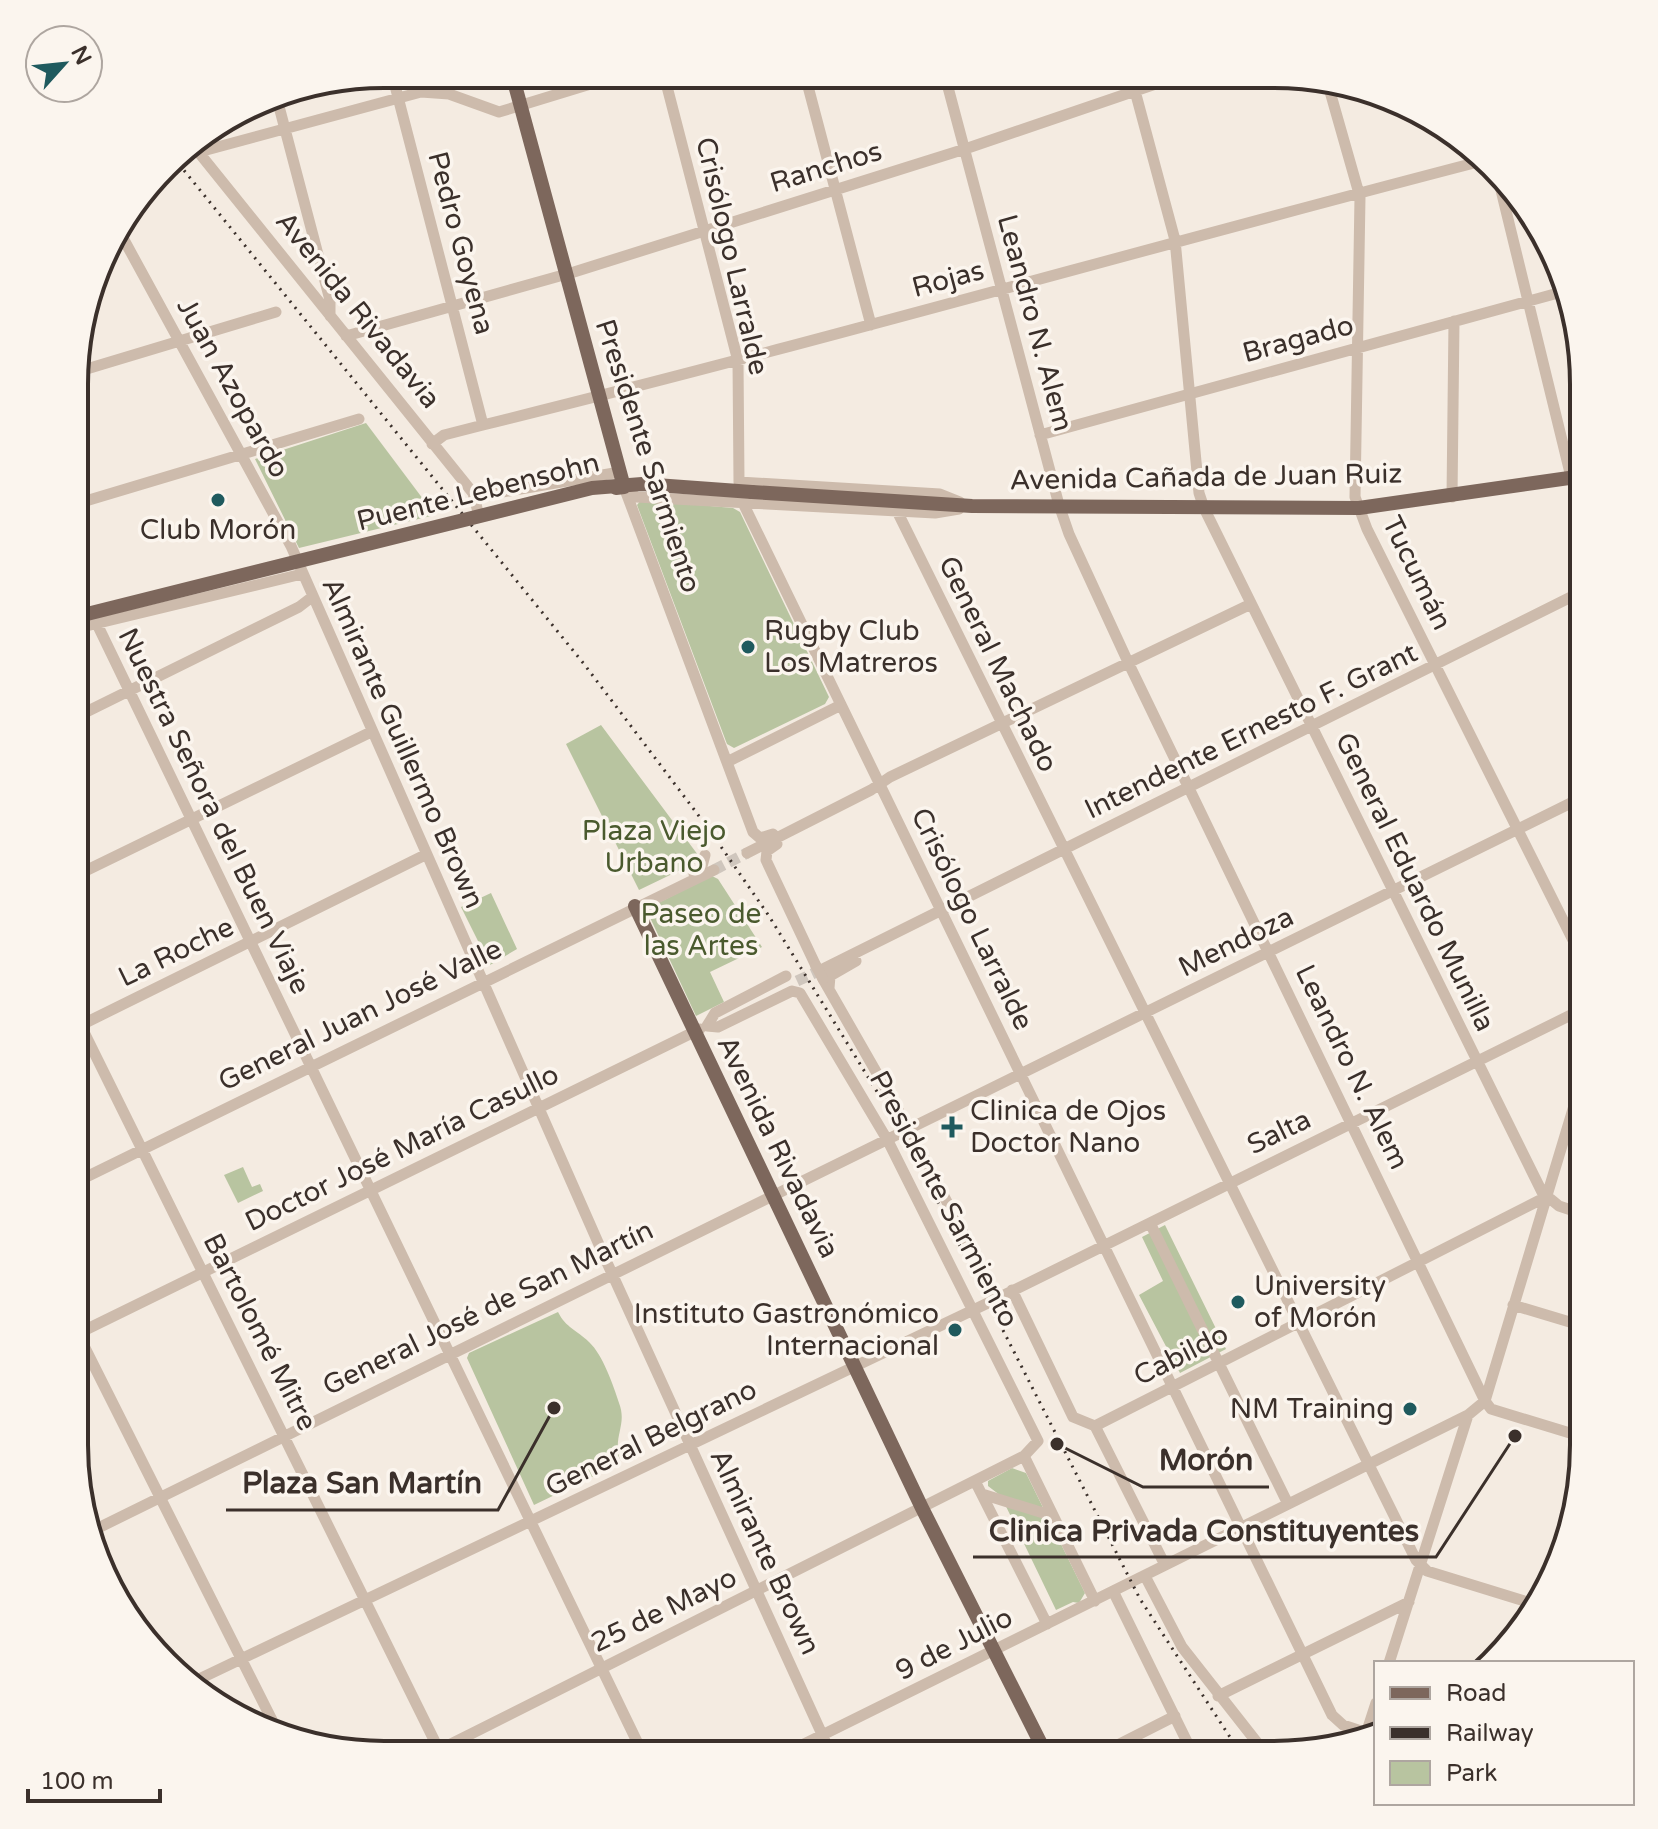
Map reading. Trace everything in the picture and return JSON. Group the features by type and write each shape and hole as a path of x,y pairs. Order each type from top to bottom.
{"main road":[{"name":"Presidente Sarmiento","path":"515,88 622,480"},
{"name":"Avenida Cañada de Juan Ruiz","path":"944,505 1359,508 1570,478"},
{"name":"Avenida Cañada de Juan Ruiz","path":"300,569 431,532 478,512 622,480"},
{"name":"Puente Lebensohn","path":"88,614 592,488 642,484 944,505"},
{"name":"Avenida Rivadavia","path":"635,906 700,1029 773,1197 922,1508 1040,1741"}],"street":[{"name":"Pedro Goyena","path":"396,88 483,425"},
{"path":"211,144 398,98 438,92 462,97 493,111 520,108 581,88"},
{"name":"Crisólogo Larralde","path":"667,88 738,361 744,491 841,705 940,911 1337,1722 1354,1730"},
{"path":"809,88 871,325"},
{"name":"Leandro N. Alem","path":"948,88 1069,534 1485,1401"},
{"name":"General Eduardo Munilla","path":"1134,88 1175,240 1199,493 1204,508 1546,1197"},
{"name":"Ranchos","path":"346,336 565,274 965,149 1146,88"},
{"name":"Tucumán","path":"1331,94 1359,192 1354,489 1359,508 1570,934"},
{"path":"279,108 330,300 330,316"},
{"name":"Avenida Rivadavia","path":"199,153 473,493 478,512"},
{"name":"Rojas","path":"432,444 444,435 738,361 1175,240 1471,164"},
{"path":"1502,196 1526,301 1570,453"},
{"name":"Juan Azopardo","path":"125,242 242,454 300,569"},
{"name":"Bragado","path":"1040,435 1555,293"},
{"path":"89,368 276,312"},
{"path":"1452,497 1454,321"},
{"path":"88,500 359,419"},
{"name":"Avenida Cañada de Juan Ruiz","path":"473,493 485,495 622,480 636,497 744,491 940,494 972,506"},
{"name":"Presidente Sarmiento","path":"622,480 753,832 756,837 765,837 785,828 799,827"},
{"name":"Avenida Cañada de Juan Ruiz","path":"744,491 897,511 935,513 972,506"},
{"name":"General Machado","path":"897,511 1366,1465 1421,1567"},
{"path":"88,626 300,569"},
{"name":"Almirante Guillermo Brown","path":"300,569 538,1107"},
{"path":"88,711 299,607 312,597"},
{"name":"Intendente Ernesto F. Grant","path":"823,975 940,911 1570,598"},
{"path":"747,853 1000,723 1251,604"},
{"name":"Nuestra Señora del Buen Viaje","path":"97,624 637,1741"},
{"path":"727,762 841,705"},
{"path":"88,870 371,732"},
{"name":"Mendoza","path":"910,1131 1570,804"},
{"name":"Presidente Sarmiento","path":"799,827 765,854 823,975 910,1131 997,1298"},
{"name":"La Roche","path":"88,1018 425,855"},
{"name":"General Juan José Valle","path":"88,1176 665,891 699,872 705,855"},
{"name":"General Juan José Valle","path":"665,891 714,870"},
{"name":"Intendente Ernesto F. Grant","path":"804,938 827,959 921,914 940,911"},
{"name":"Intendente Ernesto F. Grant","path":"823,975 829,978 834,972 927,926 940,911"},
{"name":"Presidente Sarmiento","path":"793,983 888,1141 1037,1436"},
{"name":"Doctor José María Casullo","path":"88,1327 700,1029 718,1027 793,983"},
{"name":"Doctor José María Casullo","path":"700,1029 715,1013 793,983"},
{"name":"Salta","path":"997,1298 1570,1015"},
{"name":"Bartolomé Mitre","path":"88,1042 285,1435 431,1741"},
{"name":"Almirante Brown","path":"538,1107 825,1741"},
{"path":"1570,1119 1485,1401 1491,1409 1570,1433"},
{"name":"General José de San Martín","path":"100,1527 612,1273 910,1131"},
{"path":"1546,1197 1570,1210"},
{"name":"Cabildo","path":"1095,1426 1546,1197"},
{"path":"1150,1223 1288,1504"},
{"name":"Presidente Sarmiento","path":"1012,1290 1073,1417 1095,1426"},
{"name":"General Belgrano","path":"201,1678 997,1298"},
{"path":"1513,1305 1570,1322"},
{"path":"88,1357 271,1718"},
{"name":"9 de Julio","path":"812,1741 1468,1415 1485,1401"},
{"path":"1390,1661 1468,1415"},
{"path":"1095,1426 1165,1565"},
{"name":"25 de Mayo","path":"460,1741 1024,1456 1036,1445 1037,1436"},
{"path":"1024,1456 1095,1601"},
{"path":"975,1481 1047,1624"},
{"path":"982,1494 1053,1516"},
{"path":"1421,1567 1525,1601"},
{"path":"1145,1576 1176,1638 1255,1741"},
{"path":"1113,1591 1187,1741"},
{"path":"1218,1696 1409,1602"},
{"path":"1126,1741 1175,1716"}],"green space":[{"path":"366,423 435,515 299,548 255,459"},
{"name":"Rugby Club Los Matreros","path":"641,500 733,508 740,512 829,697 825,704 734,748 727,744 637,505"},
{"name":"Plaza Viejo Urbano","path":"601,725 698,855 695,863 639,890 566,744"},
{"name":"Paseo de las Artes","path":"712,876 718,879 762,947 710,972 724,1002 696,1016 646,909"},
{"path":"491,893 517,949 490,965 461,907"},
{"path":"243,1167 252,1187 260,1184 263,1191 238,1203 224,1175"},
{"path":"1165,1225 1226,1349 1180,1373 1139,1295 1163,1281 1142,1237"},
{"path":"558,1312 599,1354 607,1371 621,1411 618,1454 621,1463 534,1505 467,1358 469,1353"},
{"path":"1012,1468 1026,1473 1085,1593 1079,1603 1073,1602 1056,1610 1001,1496 988,1486 988,1481"}],"tunnel":[{"path":"714,870 747,853"},
{"path":"797,981 823,969"}],"railway":[{"path":"182,168 584,664 708,828 769,916 903,1134 1140,1599 1233,1741"}],"place":[{"name":"Club Morón","path":"218,500"},
{"name":"Rugby Club Los Matreros","path":"748,647"},
{"name":"Clinica de Ojos Doctor Nano","path":"952,1127"},
{"name":"University of Morón","path":"1238,1302"},
{"name":"Instituto Gastronómico Internacional","path":"955,1330"},
{"name":"Plaza San Martín","path":"554,1408"},
{"name":"NM Training","path":"1410,1409"},
{"name":"Clinica Privada Constituyentes","path":"1515,1436"},
{"name":"Morón","path":"1057,1444"}]}
